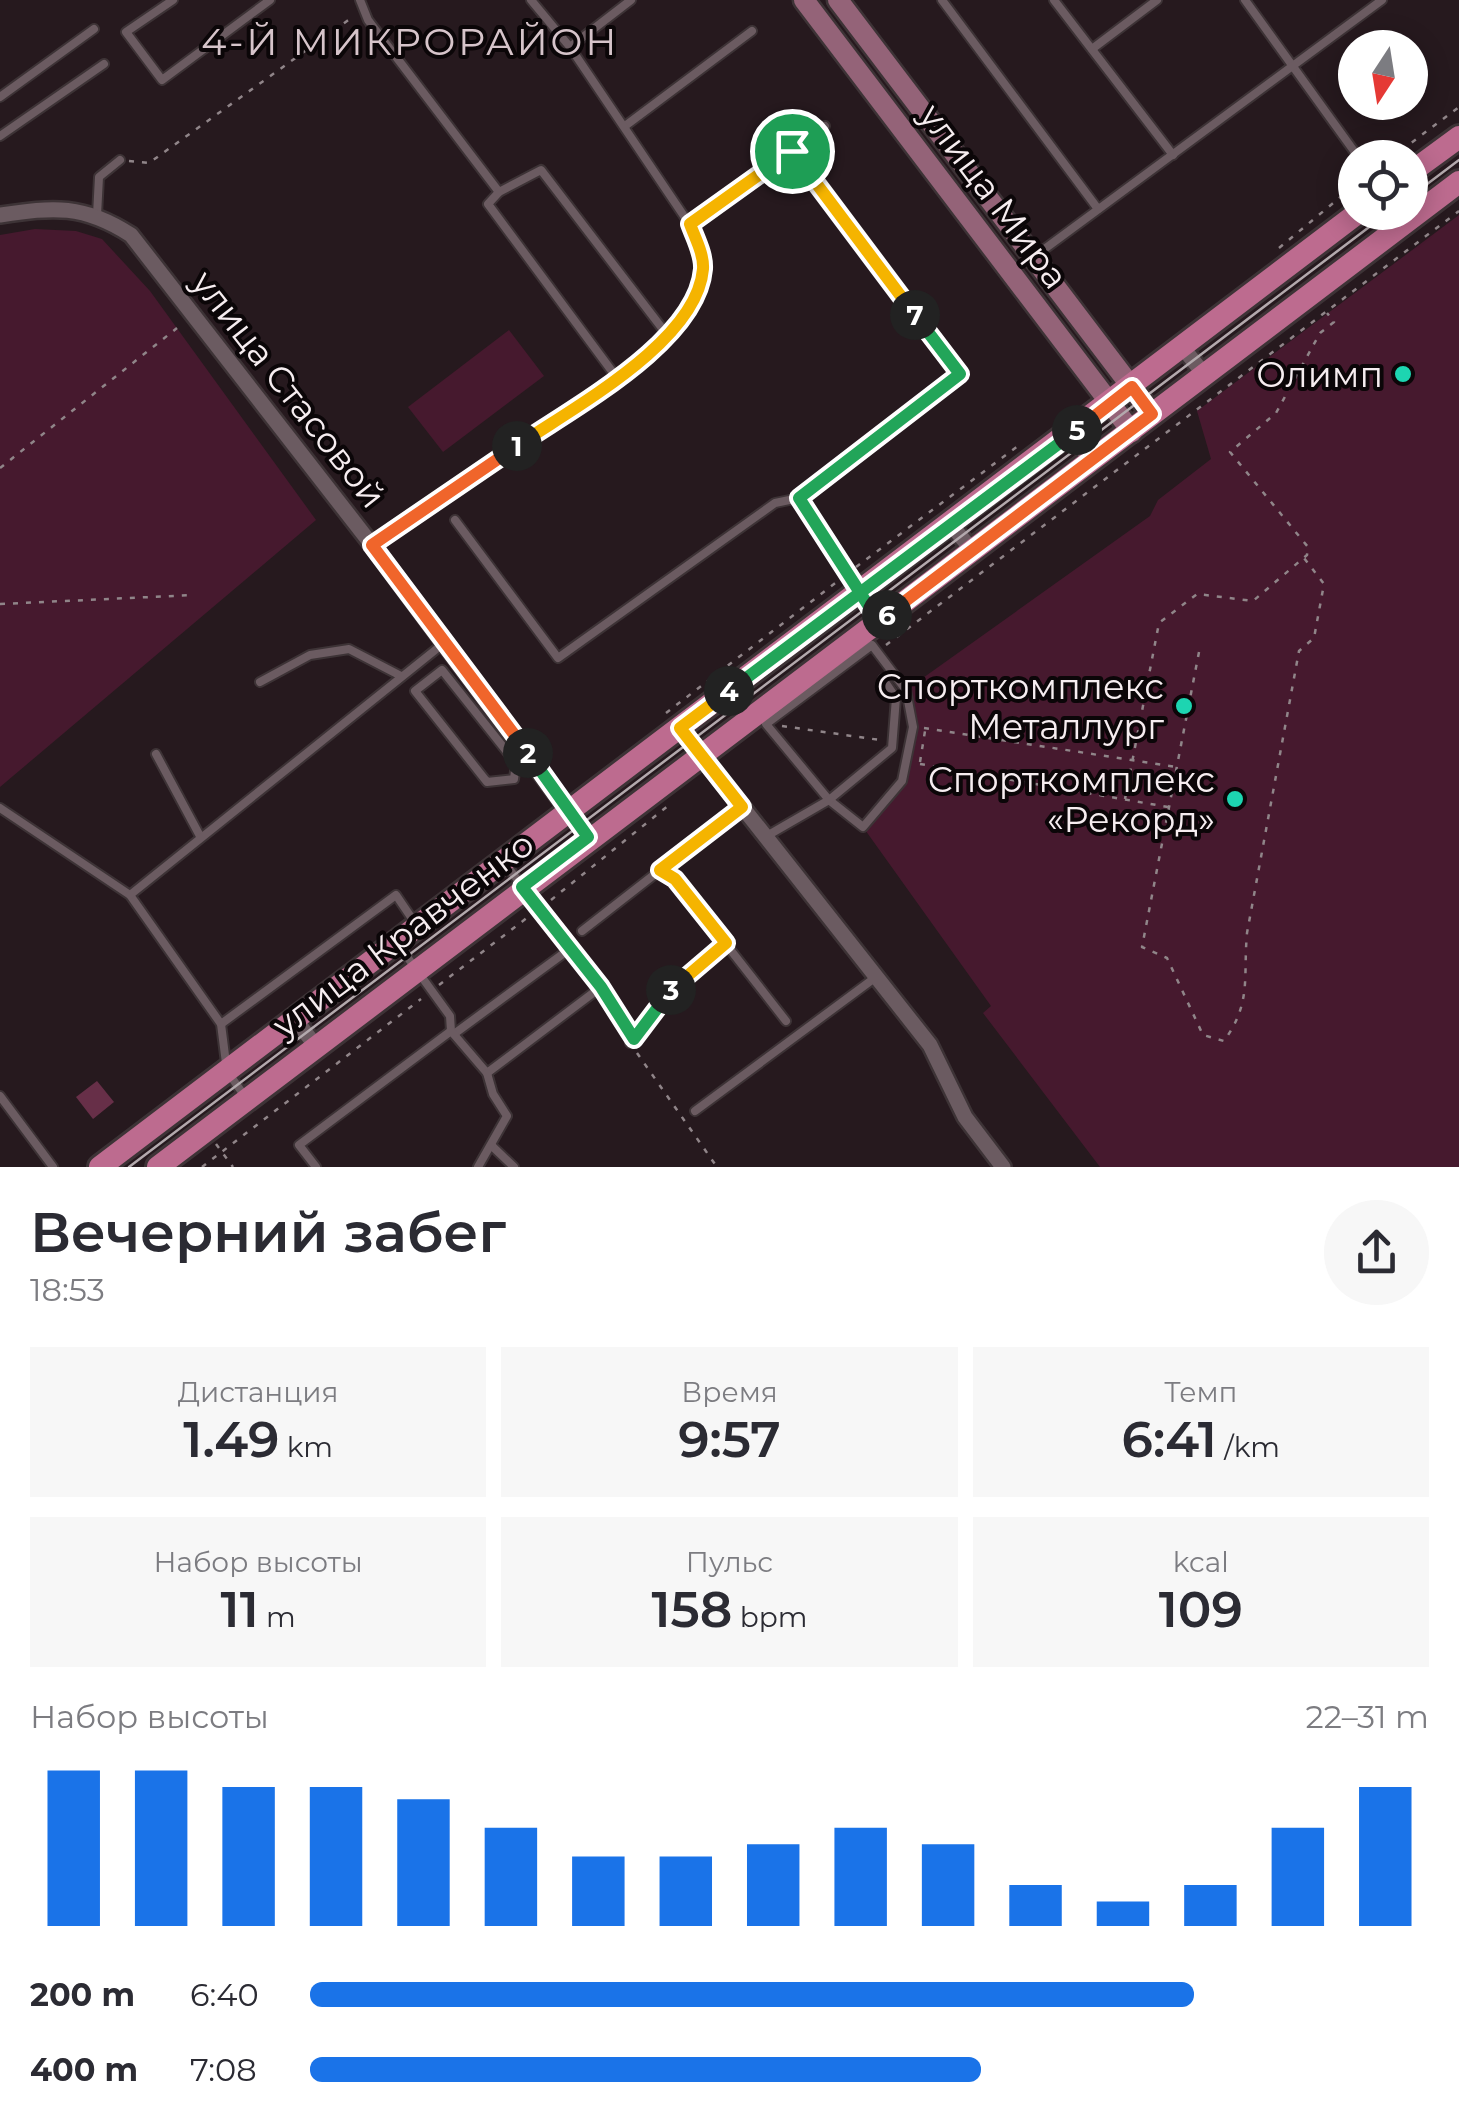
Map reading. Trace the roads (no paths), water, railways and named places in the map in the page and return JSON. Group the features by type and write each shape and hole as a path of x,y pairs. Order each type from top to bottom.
{"main road":[{"path":"1428,160 1459,136"},
{"name":"улица Кравченко","path":"1428,202 1459,182"},
{"name":"улица Кравченко","path":"100,1167 1338,228"},
{"name":"улица Кравченко","path":"158,1167 588,837 1093,462 1389,230"}],"street":[{"name":"улица Мира","path":"804,0 1132,432"},
{"name":"улица Мира","path":"838,0 1152,414"},
{"name":"улица Стасовой","path":"0,215 57,206 97,215 131,235 372,545 588,837"},
{"path":"1279,274 1302,301"},
{"path":"1183,348 1204,374"},
{"path":"1071,434 1093,462"},
{"path":"951,525 973,552"},
{"path":"751,674 772,700"},
{"path":"680,728 930,1045 965,1117 1004,1167"},
{"path":"295,1019 315,1045"}],"lane":[{"path":"173,0 126,32 162,80 270,0"},
{"path":"372,545 616,378 668,336 694,296 703,266 690,224 570,46 531,0"},
{"path":"570,46 631,0"},
{"path":"942,0 1098,209"},
{"path":"1054,0 1172,155"},
{"path":"1092,49 1157,0"},
{"path":"1245,0 1345,140"},
{"path":"1033,257 1382,0"},
{"path":"362,5 499,192"},
{"path":"0,97 94,28"},
{"path":"626,126 752,31"},
{"path":"0,136 104,64"},
{"path":"690,224 825,126"},
{"path":"455,520 558,658 775,503 799,498 960,374 792,151"},
{"path":"97,215 99,177 120,160"},
{"path":"616,378 488,204 499,192 541,170 668,336"},
{"path":"799,498 879,622"},
{"path":"130,895 444,643"},
{"path":"872,645 906,690 913,727 902,781 863,827 829,800 766,724 872,645"},
{"path":"260,682 310,654 349,649 402,676"},
{"path":"442,670 516,763 514,779 487,782 415,691 442,670"},
{"path":"765,837 829,800 892,748 896,698 883,679"},
{"path":"156,754 200,836"},
{"path":"582,932 742,807"},
{"path":"0,808 130,895 222,1024 226,1071 246,1098"},
{"path":"503,862 601,987 632,1041 672,988 726,943"},
{"path":"660,870 675,879 786,1021"},
{"path":"222,1024 396,895 418,926"},
{"path":"397,942 450,1016 452,1032 487,1073 493,1094 507,1116 478,1167"},
{"path":"316,1167 299,1144 570,948"},
{"path":"696,1110 876,977"},
{"path":"487,1073 601,987"},
{"path":"0,1096 53,1167"},
{"path":"492,1146 514,1167"}],"tram line":[{"path":"1428,183 1459,160"},
{"path":"129,1167 1365,230"}],"place":[{"name":"Олимп","path":"1403,374"},
{"name":"Спорткомплекс Металлург","path":"1184,706"},
{"name":"Спорткомплекс «Рекорд»","path":"1235,799"}],"district":[{"name":"4-Й МИКРОРАЙОН","path":"410,41"}]}
